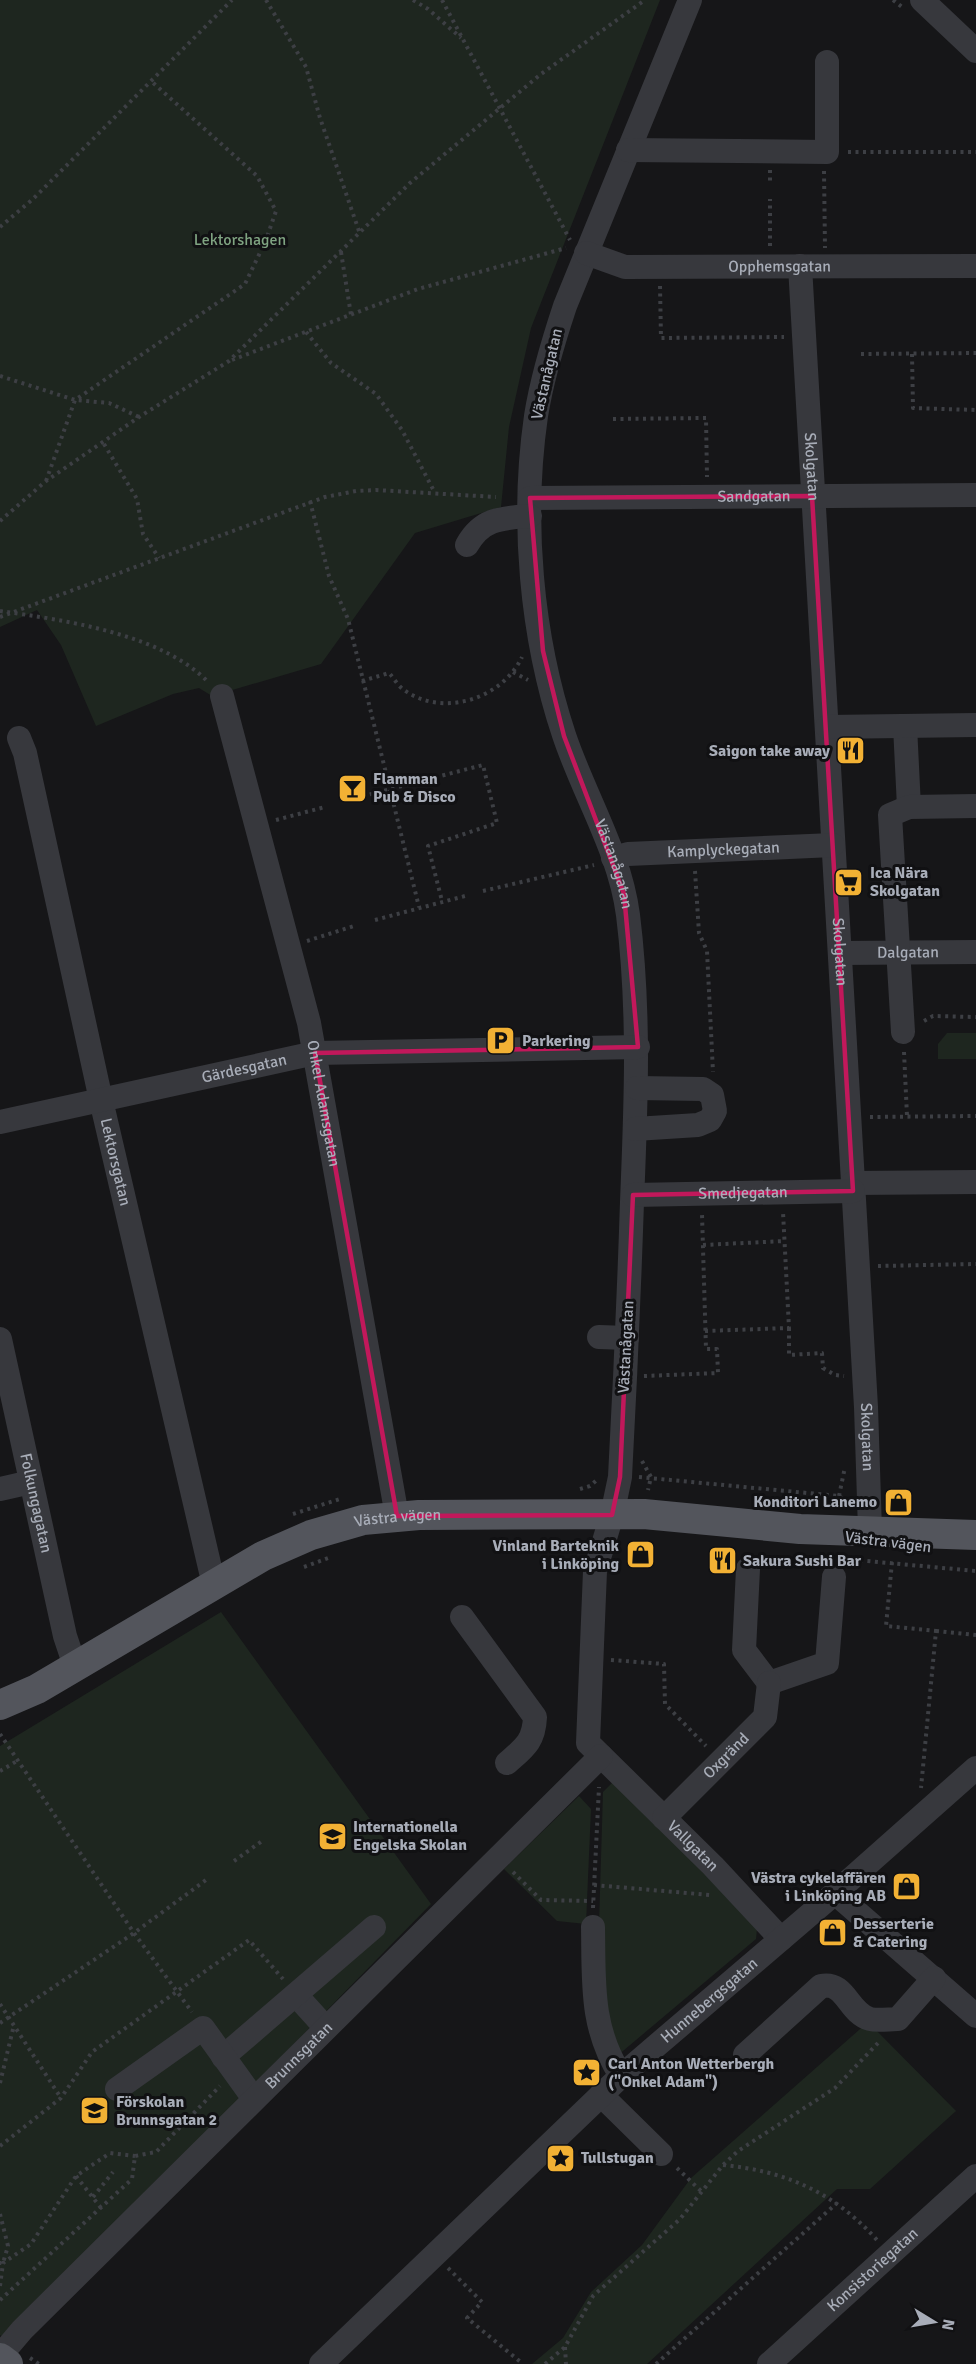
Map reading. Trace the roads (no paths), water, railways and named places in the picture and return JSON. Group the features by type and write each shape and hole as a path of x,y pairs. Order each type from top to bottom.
{"main road":[{"name":"Västra vägen","path":"3,1717 37,1689 263,1556 311,1535 363,1520 397,1516 644,1514 800,1529 976,1535"},
{"name":"Västra vägen","path":"800,1529 867,1542 976,1552"},
{"path":"0,2357 8,2364"}],"street":[{"name":"Västanågatan","path":"601,1756 588,1743 594,1570 612,1515 620,1477 636,1129 638,1047 636,995 627,908 613,858 564,736 553,699 537,606 530,507 535,427 544,376 565,306 690,0"},
{"path":"922,0 976,51"},
{"path":"628,150 827,152 827,62"},
{"name":"Opphemsgatan","path":"586,253 625,267 976,266"},
{"name":"Skolgatan","path":"800,266 858,1267 870,1489 870,1530"},
{"name":"Sandgatan","path":"467,545 473,534 486,523 530,507 707,496 976,495"},
{"name":"Onkel Adamsgatan","path":"222,696 289,946 315,1053 397,1516"},
{"path":"827,727 976,724"},
{"path":"905,726 909,807"},
{"name":"Lektorsgatan","path":"19,738 25,753 101,1101 214,1585"},
{"path":"903,1032 890,815 909,807 976,807"},
{"name":"Kamplyckegatan","path":"613,858 628,854 833,844"},
{"name":"Dalgatan","path":"840,953 976,952"},
{"name":"Gärdesgatan","path":"0,1122 315,1053 638,1047"},
{"path":"636,1129 705,1124 713,1116 715,1100 708,1091 696,1087 637,1088"},
{"name":"Smedjegatan","path":"633,1195 701,1192 782,1194 853,1187 976,1182"},
{"path":"599,1337 627,1338"},
{"name":"Folkungagatan","path":"0,1339 65,1636 75,1666"},
{"path":"0,1489 31,1482"},
{"path":"748,1569 744,1650 770,1683 827,1664 834,1577"},
{"path":"462,1617 535,1717 534,1732 527,1745 507,1763"},
{"name":"Oxgränd","path":"664,1818 765,1716 770,1683"},
{"name":"Brunnsgatan","path":"0,2357 22,2330 601,1756"},
{"name":"Vallgatan","path":"601,1756 781,1939"},
{"name":"Hunnebergsgatan","path":"321,2364 621,2076 835,1893 976,1768"},
{"path":"835,1893 976,2016"},
{"path":"229,2065 296,1995 374,1927"},
{"path":"593,1927 597,2024 602,2042 621,2076"},
{"path":"746,2055 821,1986 830,1985 837,1988 853,2008 868,2019 898,2019 934,1978"},
{"path":"296,1995 326,2027"},
{"path":"117,2089 203,2028 254,2099"},
{"path":"601,2095 662,2154"},
{"name":"Konsistoriegatan","path":"769,2364 976,2176"}],"place":[{"name":"Saigon take away","path":"851,751"},
{"name":"Flamman Pub & Disco","path":"352,788"},
{"name":"Ica Nära Skolgatan","path":"849,882"},
{"name":"Parkering","path":"501,1041"},
{"name":"Konditori Lanemo","path":"898,1502"},
{"name":"Vinland Barteknik i Linköping","path":"640,1555"},
{"name":"Sakura Sushi Bar","path":"722,1561"},
{"name":"Internationella Engelska Skolan","path":"332,1836"},
{"name":"Västra cykelaffären i Linköping AB","path":"907,1887"},
{"name":"Desserterie & Catering","path":"832,1933"},
{"name":"Carl Anton Wetterbergh (\"Onkel Adam\")","path":"587,2073"},
{"name":"Förskolan Brunnsgatan 2","path":"95,2111"},
{"name":"Tullstugan","path":"560,2158"}],"park label":[{"name":"Lektorshagen","path":"240,240"}]}
